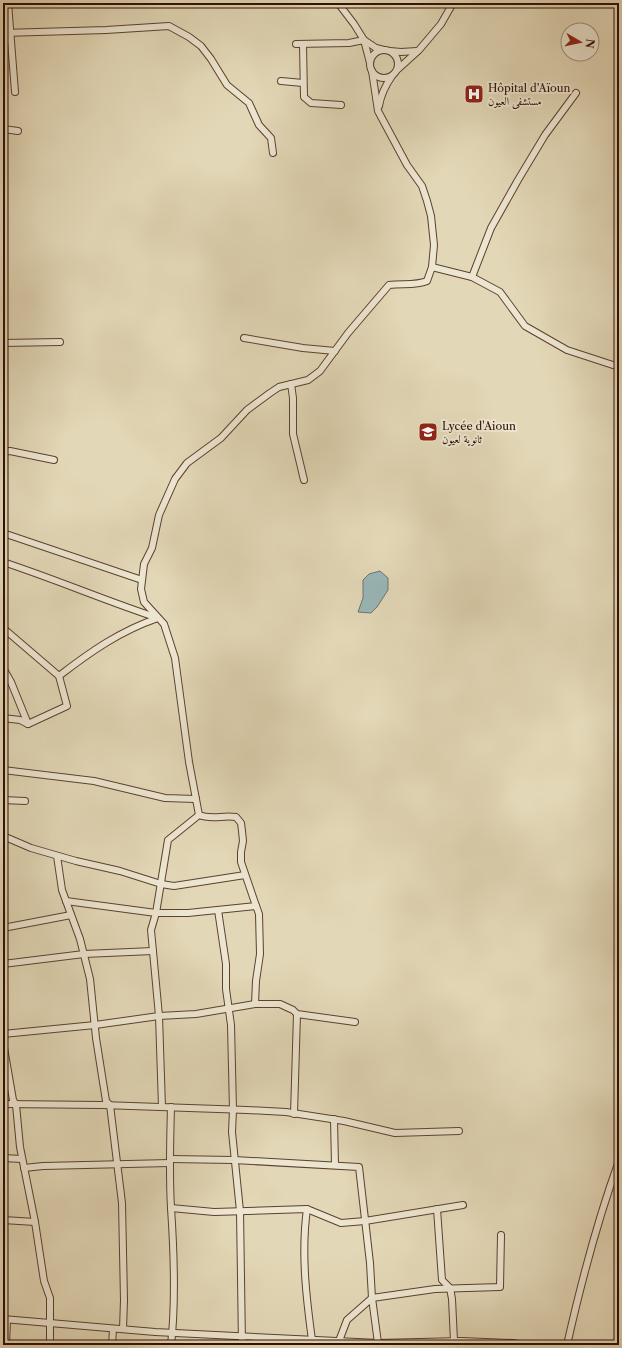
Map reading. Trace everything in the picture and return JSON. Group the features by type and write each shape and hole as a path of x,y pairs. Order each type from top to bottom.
{"street":[{"path":"8,3 15,92"},
{"path":"199,815 189,762 175,658 164,624 144,602 141,589 144,564 152,548 159,515 175,479 187,463 221,438 247,410 279,387 308,380 320,371 389,285 398,283 421,284 427,281 432,267 433,229 422,186 408,165 378,111 371,69 364,40 338,3"},
{"path":"378,111 382,92 386,84 419,50 441,24 453,3"},
{"path":"3,33 106,30 169,26 189,37 201,46 218,69 227,85 249,103 258,125 271,138 273,153"},
{"path":"341,105 311,103 304,97 300,44 349,43 364,40 376,48 387,50 401,52 419,50"},
{"path":"387,50 396,55 399,64 396,73 388,78 382,78 376,76 371,69 371,60 374,54 387,50"},
{"path":"281,81 303,83"},
{"path":"472,277 491,228 518,180 545,135 576,94"},
{"path":"3,129 18,131"},
{"path":"432,267 472,277 500,292 525,326 567,350 619,367"},
{"path":"244,338 303,348 335,351"},
{"path":"3,343 60,342"},
{"path":"291,384 293,398 293,434 304,480"},
{"path":"3,452 10,451 54,460"},
{"path":"3,533 142,580"},
{"path":"3,562 86,591 117,605 158,618"},
{"path":"59,676 84,656 107,642 136,626 158,618"},
{"path":"3,628 59,676 67,706 28,724"},
{"path":"3,668 11,682 28,724"},
{"path":"3,718 20,720 28,724"},
{"path":"3,770 94,782 165,798 196,799"},
{"path":"3,800 25,801"},
{"path":"199,815 211,818 228,816 236,817 241,823 243,841 241,862 259,914 260,954 256,981 255,1004"},
{"path":"162,1107 159,1016 151,930 156,913 168,840 199,815"},
{"path":"3,836 31,848 57,856 120,871 161,884 174,886 245,875"},
{"path":"57,856 62,890 84,954 90,979 106,1101 110,1105 122,1203 124,1300 123,1329"},
{"path":"66,901 156,913 188,914 256,906"},
{"path":"218,910 226,964 228,1008 231,1025 233,1110 232,1132 240,1211 242,1345"},
{"path":"3,928 71,915"},
{"path":"3,964 84,954 153,951"},
{"path":"3,1034 95,1025 159,1016 196,1014 255,1004 280,1004 293,1010 297,1014 355,1022"},
{"path":"294,1114 297,1014"},
{"path":"3,1042 12,1100 16,1105 20,1148 35,1222 44,1281 50,1298 50,1345"},
{"path":"3,1104 110,1105 233,1110 294,1114 334,1119 395,1133 459,1131"},
{"path":"171,1107 170,1161 173,1231 171,1345"},
{"path":"334,1119 335,1164"},
{"path":"3,1158 22,1159"},
{"path":"24,1168 170,1161 234,1160 335,1164 359,1167 378,1343"},
{"path":"567,1345 591,1247 619,1161"},
{"path":"171,1208 214,1212 307,1209 341,1223 365,1221 418,1211 463,1205"},
{"path":"307,1209 304,1228 305,1272 312,1340"},
{"path":"438,1209 442,1280 450,1288 459,1342"},
{"path":"3,1220 35,1222"},
{"path":"339,1341 347,1320 372,1298 450,1288 500,1287 501,1235"},
{"path":"6,1345 5,1319 113,1329 242,1336 279,1342 312,1340 378,1343 513,1343 525,1345"},
{"path":"112,1345 113,1329"}],"water":[{"path":"380,571 388,578 388,590 377,607 371,613 358,612 363,598 363,580 369,574"}],"place":[{"name":"Hôpital d’Aïoun مستشفى العيون","path":"474,94"},
{"name":"Lycée d'Aioun ثانوية لعيون","path":"428,432"}]}
